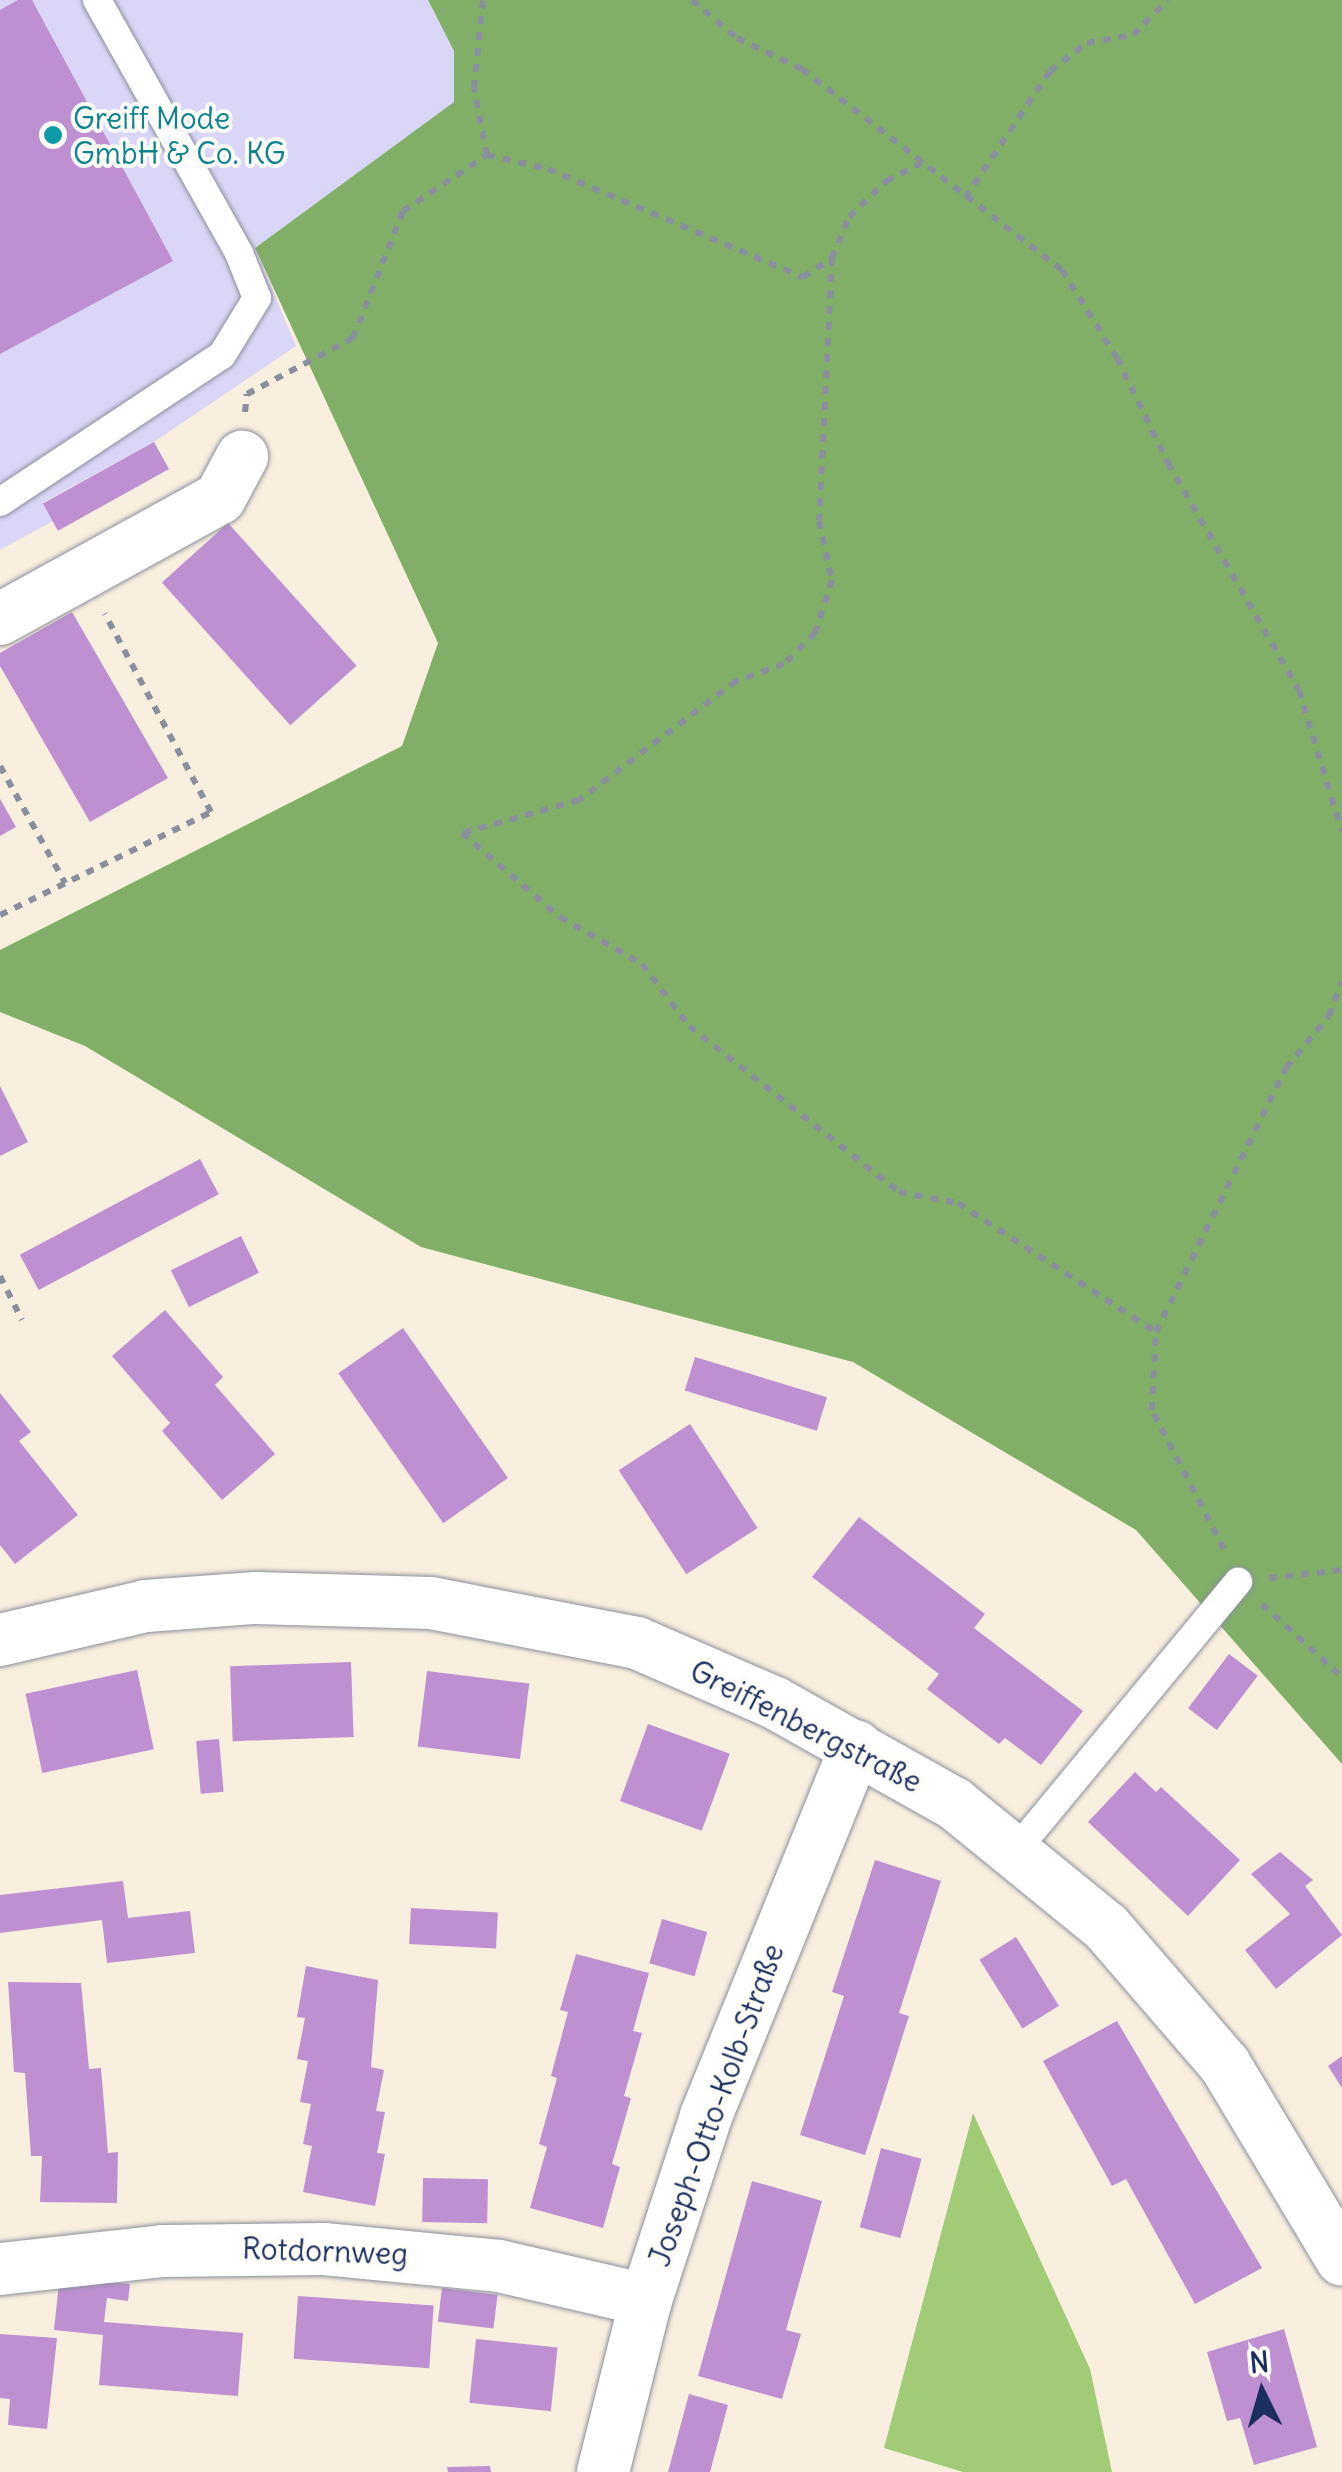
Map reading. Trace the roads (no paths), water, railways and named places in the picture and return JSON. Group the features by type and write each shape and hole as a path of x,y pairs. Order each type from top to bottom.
{"street":[{"path":"0,619 220,498 242,457"},
{"name":"Greiffenbergstraße","path":"0,1640 146,1606 256,1598 431,1603 636,1643 856,1746 1017,1849 1106,1926 1174,1999 1267,2129 1342,2260"},
{"name":"Joseph-Otto-Kolb-Straße","path":"603,2472 646,2300 706,2116 856,1746"},
{"name":"Rotdornweg","path":"0,2269 163,2251 324,2248 499,2266 646,2300"}],"lane":[{"path":"0,502 222,355 256,298 238,253 97,0"},
{"path":"1017,1849 1238,1582"}],"place":[{"name":"Greiff Mode GmbH & Co. KG","path":"53,135"}]}
